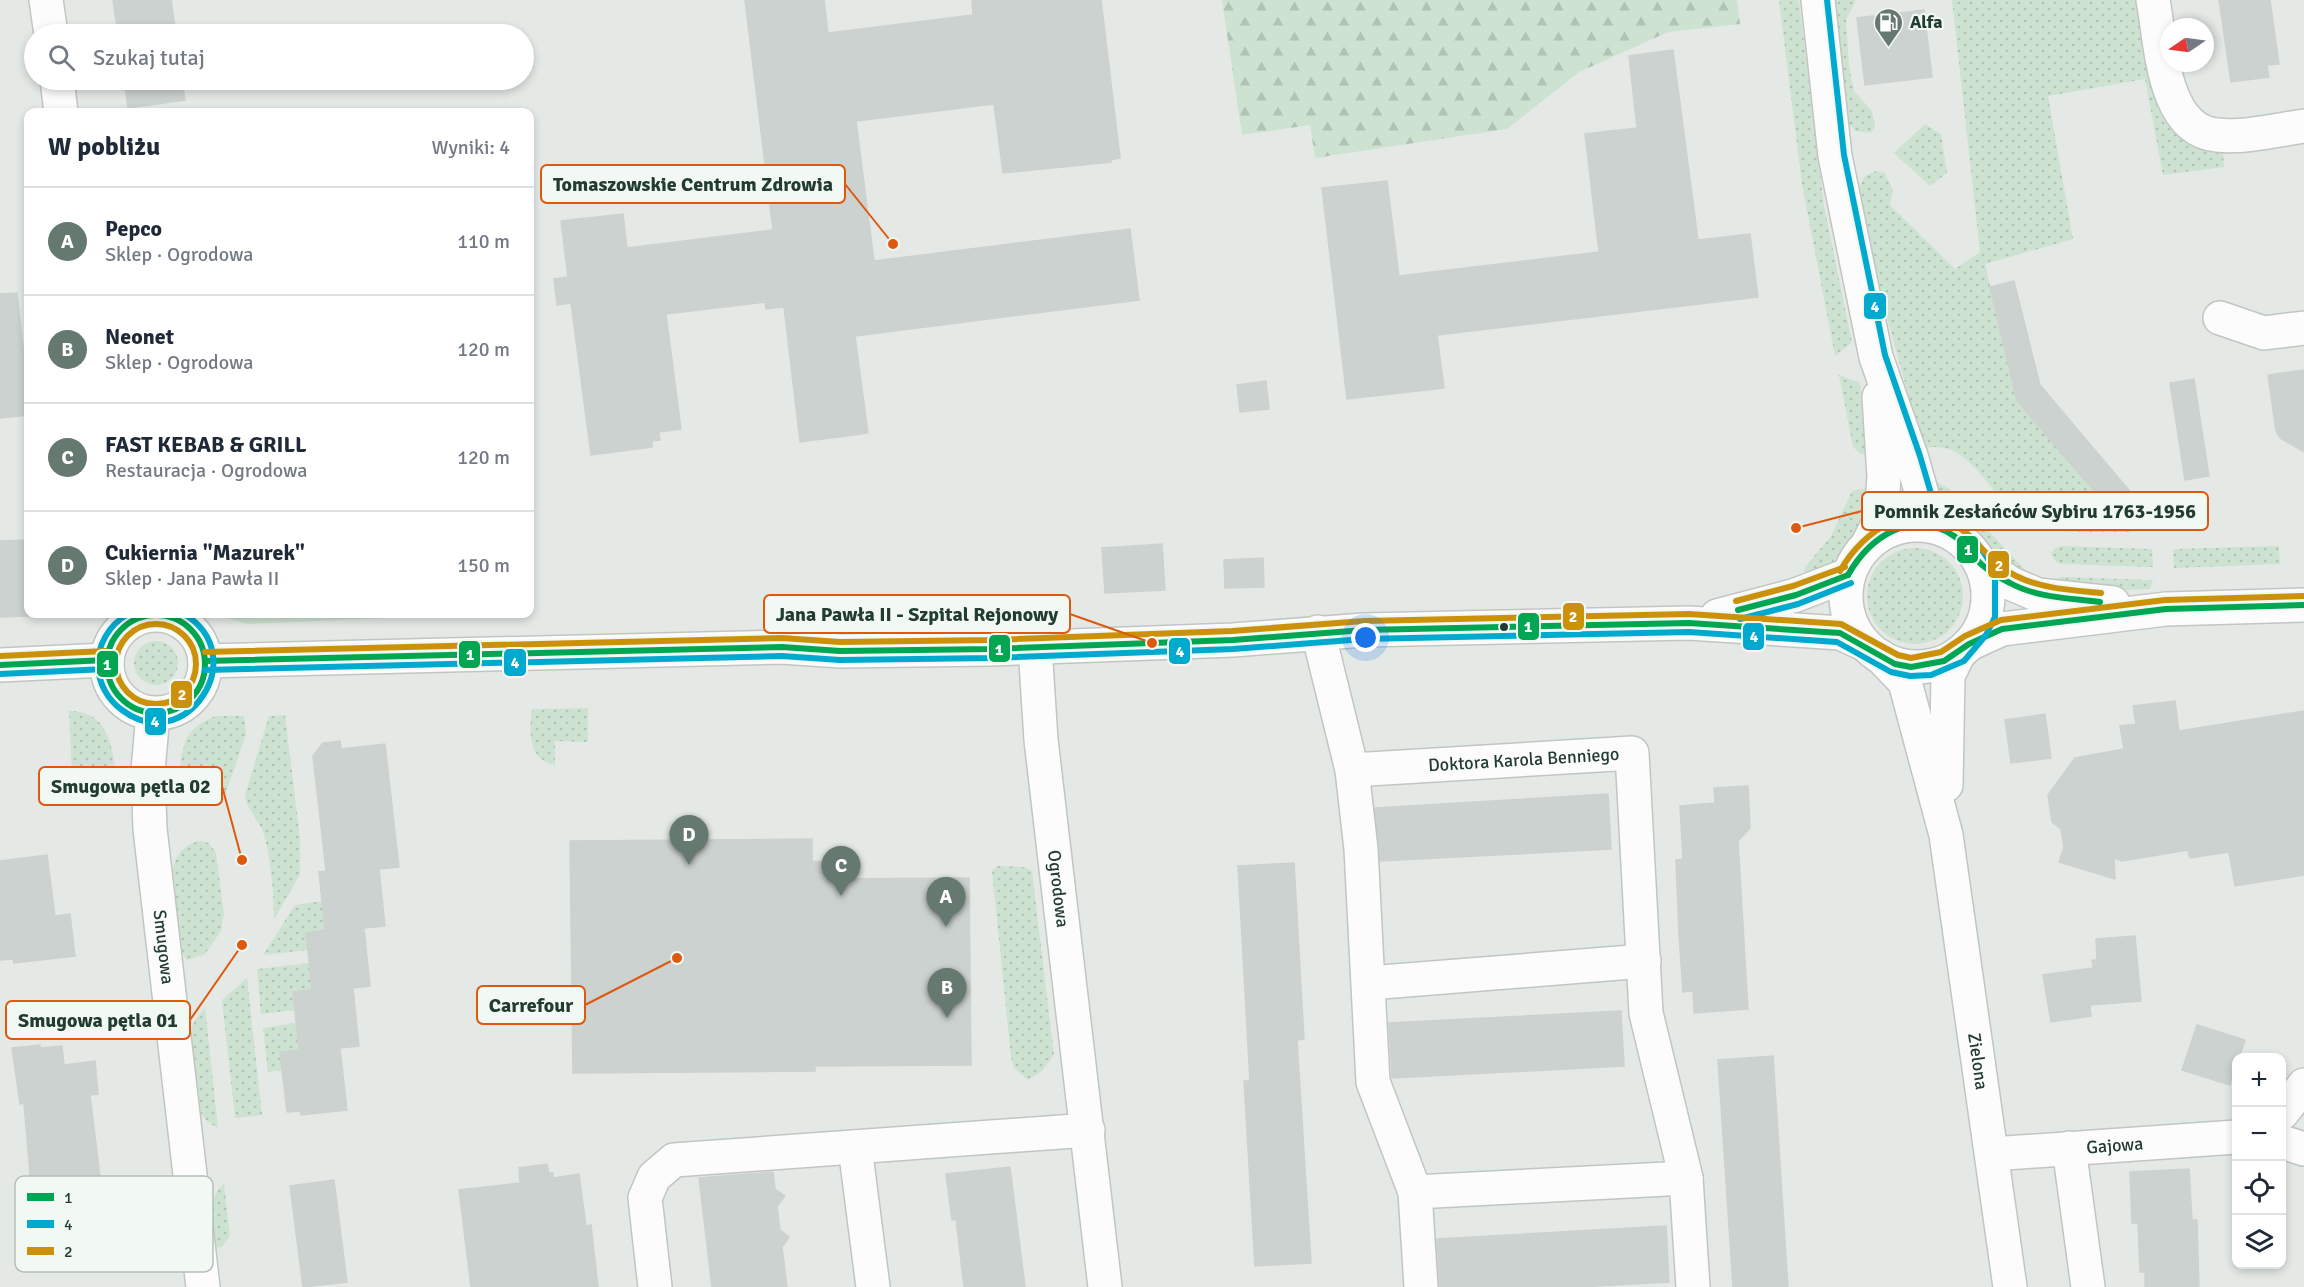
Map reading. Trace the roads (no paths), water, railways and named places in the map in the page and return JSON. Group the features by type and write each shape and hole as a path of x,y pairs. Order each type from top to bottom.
{"street":[{"path":"46,0 50,24"},
{"path":"1818,0 1835,156 1876,357 1884,477 1881,518 1868,544"},
{"path":"2153,0 2168,84 2175,106 2185,120 2196,128 2214,135 2235,136 2288,128"},
{"path":"58,90 60,108"},
{"path":"2220,318 2264,333 2304,328"},
{"path":"1876,357 1912,459 1927,512 1969,547 1980,563 1986,579 1986,614 1964,649"},
{"path":"1872,650 1854,629 1847,612 1845,593 1848,575 1856,558 1868,544 1883,533 1900,526 1919,524 1937,527 1954,535"},
{"path":"1980,563 2012,584 2038,595 2166,609"},
{"path":"1689,622 1782,600 1848,575"},
{"path":"205,661 782,647 840,651 1035,647 1233,640 1318,632 1689,622 1840,633 1895,664 1920,667 1944,662 2002,629 2166,609 2304,605"},
{"path":"134,618 123,627 109,648 106,660 107,674 119,697 135,709 153,714 181,706 190,699 203,677 205,661 203,652 191,630 173,618"},
{"path":"1318,632 1352,770 1361,849 1373,1082 1415,1192 1421,1287"},
{"name":"Ogrodowa","path":"1035,647 1041,740 1105,1287"},
{"name":"Zielona","path":"1946,835 1948,676 1964,649"},
{"name":"Zielona","path":"1872,650 1905,682 1946,835 2010,1287"},
{"path":"0,665 106,660"},
{"name":"Smugowa","path":"153,714 147,770 150,829 190,1176"},
{"name":"Doktora Karola Benniego","path":"1352,770 1632,753 1647,1013 1686,1178 1693,1287"},
{"path":"1369,983 1644,961"},
{"path":"2286,1108 2304,1085"},
{"path":"655,1287 645,1198 654,1177 674,1160 1088,1130"},
{"name":"Gajowa","path":"1992,1154 2232,1137"},
{"path":"2286,1143 2304,1149"},
{"path":"855,1147 873,1287"},
{"path":"2069,1148 2088,1287"},
{"path":"1415,1192 1686,1178"},
{"name":"Smugowa","path":"201,1272 203,1287"}],"place":[{"name":"Alfa","path":"1889,48"},
{"name":"Tomaszowskie Centrum Zdrowia","path":"893,244"},
{"name":"Pomnik Zesłańców Sybiru 1763-1956","path":"1796,528"},
{"name":"Jana Pawła II - Szpital Rejonowy","path":"1152,643"},
{"name":"Smugowa pętla 02","path":"242,860"},
{"name":"Cukiernia \"Mazurek\"","path":"689,865"},
{"name":"FAST KEBAB & GRILL","path":"841,896"},
{"name":"Pepco","path":"946,927"},
{"name":"Smugowa pętla 01","path":"242,945"},
{"name":"Carrefour","path":"677,958"},
{"name":"Neonet","path":"947,1018"}]}
